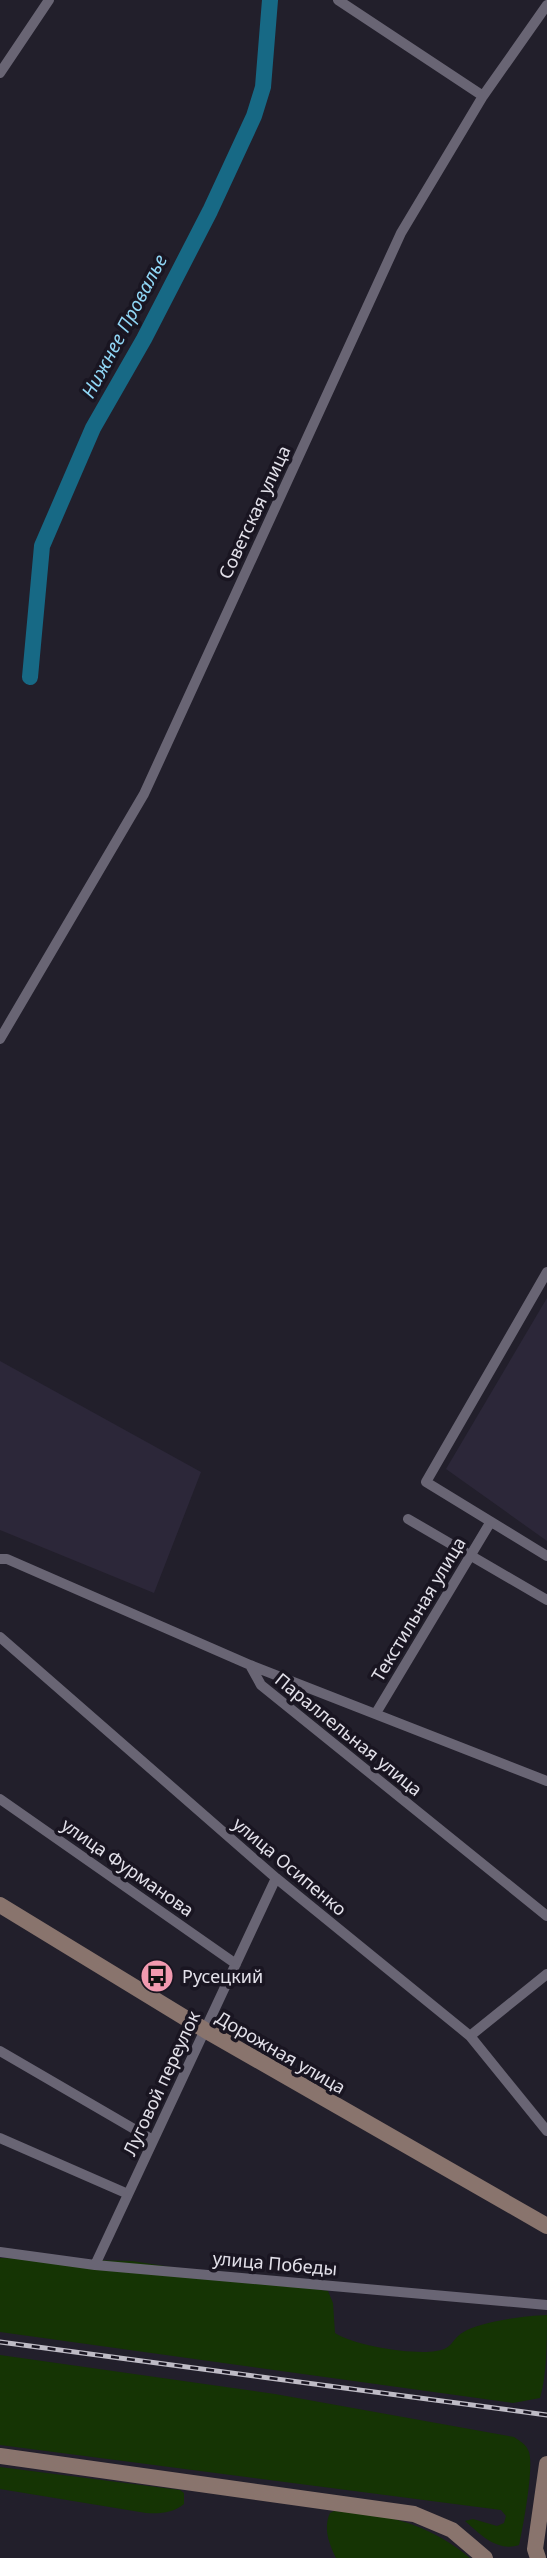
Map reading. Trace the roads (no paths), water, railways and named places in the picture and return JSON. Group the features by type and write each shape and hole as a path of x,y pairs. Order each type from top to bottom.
{"main road":[{"name":"Дорожная улица","path":"0,1905 205,2030 547,2226"},
{"path":"0,2456 414,2514 452,2530 485,2558"},
{"path":"534,2555 547,2464"}],"street":[{"path":"0,73 50,0"},
{"path":"338,0 483,96"},
{"path":"540,0 547,5"},
{"name":"Советская улица","path":"0,1038 144,794 401,233 483,96 547,5"},
{"path":"547,1272 426,1482 547,1556"},
{"path":"408,1519 547,1600"},
{"name":"Текстильная улица","path":"376,1713 490,1523"},
{"name":"Параллельная улица","path":"0,1559 7,1559 250,1665 261,1685 547,1916"},
{"path":"0,1654 4,1640"},
{"name":"улица Осипенко","path":"4,1640 276,1878 470,2036 547,2130"},
{"path":"250,1665 547,1782"},
{"name":"улица Фурманова","path":"0,1800 236,1964"},
{"name":"Луговой переулок","path":"95,2265 276,1878"},
{"path":"470,2036 547,1974"},
{"path":"0,2051 153,2140"},
{"path":"0,2138 128,2194"},
{"name":"улица Победы","path":"0,2252 95,2265 547,2305"}],"waterway":[{"name":"Нижнее Провалье","path":"30,677 42,546 93,428 144,339 210,211 254,116 263,87 270,0"}],"railway":[{"path":"0,2342 547,2415"}],"place":[{"name":"Русецкий","path":"157,1976"}]}
